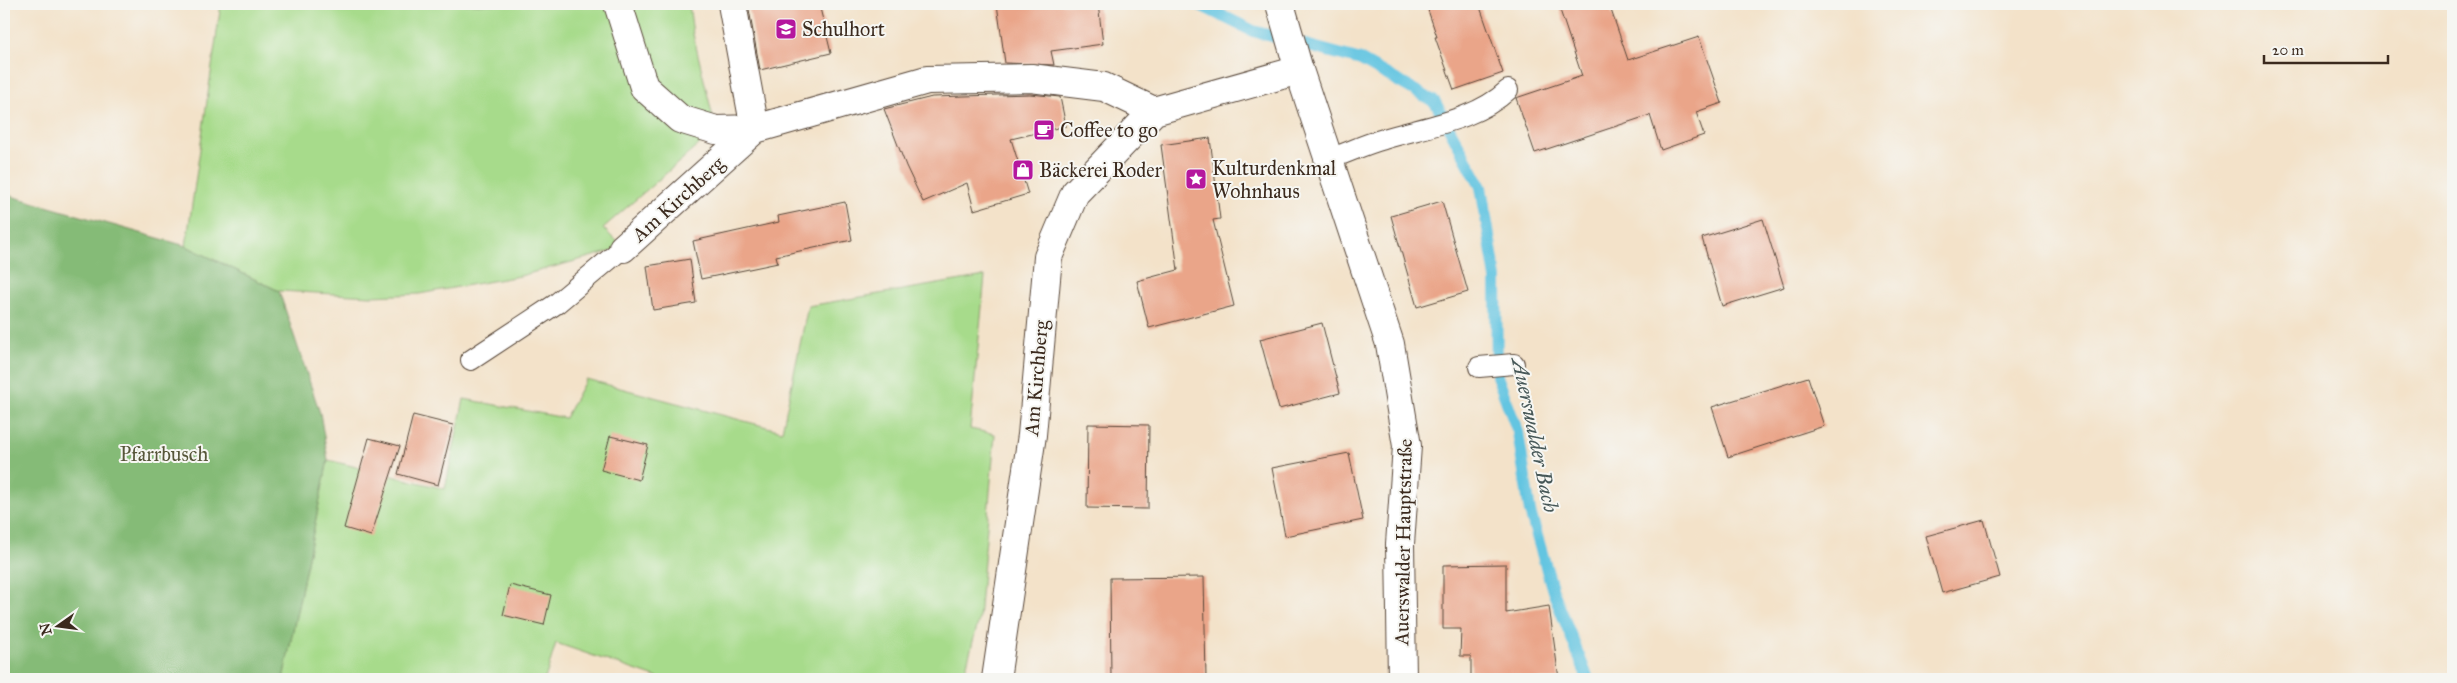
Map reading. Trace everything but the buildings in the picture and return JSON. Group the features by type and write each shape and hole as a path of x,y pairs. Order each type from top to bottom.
{"street":[{"name":"Am Kirchberg","path":"618,4 644,87 680,119 716,130 755,129 927,80 1031,78 1104,88 1154,111 1075,193 1048,257 1032,435 996,679"},
{"path":"732,4 755,129"},
{"name":"Auerswalder Hauptstraße","path":"1283,14 1390,344 1407,446 1400,544 1402,679"},
{"path":"1154,111 1299,68"},
{"name":"Am Kirchberg","path":"623,248 755,129"}],"lane":[{"path":"1329,159 1383,139 1436,126 1483,108 1508,90"},
{"path":"472,360 556,304 623,248"},
{"path":"1479,367 1514,364"}],"green space":[{"path":"221,4 689,4 693,34 716,130 603,228 623,248 520,276 419,294 372,296 279,291 186,246"},
{"name":"Pfarrbusch","path":"4,194 186,246 279,291 320,413 328,460 283,679 4,679"},
{"path":"985,276 970,429 995,434 979,619 963,679 661,679 556,643 545,679 283,679 328,460 445,489 464,399 565,418 586,379 782,431 808,306"}],"waterway":[{"name":"Auerswalder Bach","path":"1198,4 1253,31 1361,60 1435,102 1481,187 1496,278 1497,376 1518,432 1530,512 1553,591 1588,679"}],"place":[{"name":"Schulhort","path":"786,29"},
{"name":"Coffee to go","path":"1044,130"},
{"name":"Bäckerei Roder","path":"1023,170"},
{"name":"Kulturdenkmal Wohnhaus","path":"1196,179"}]}
